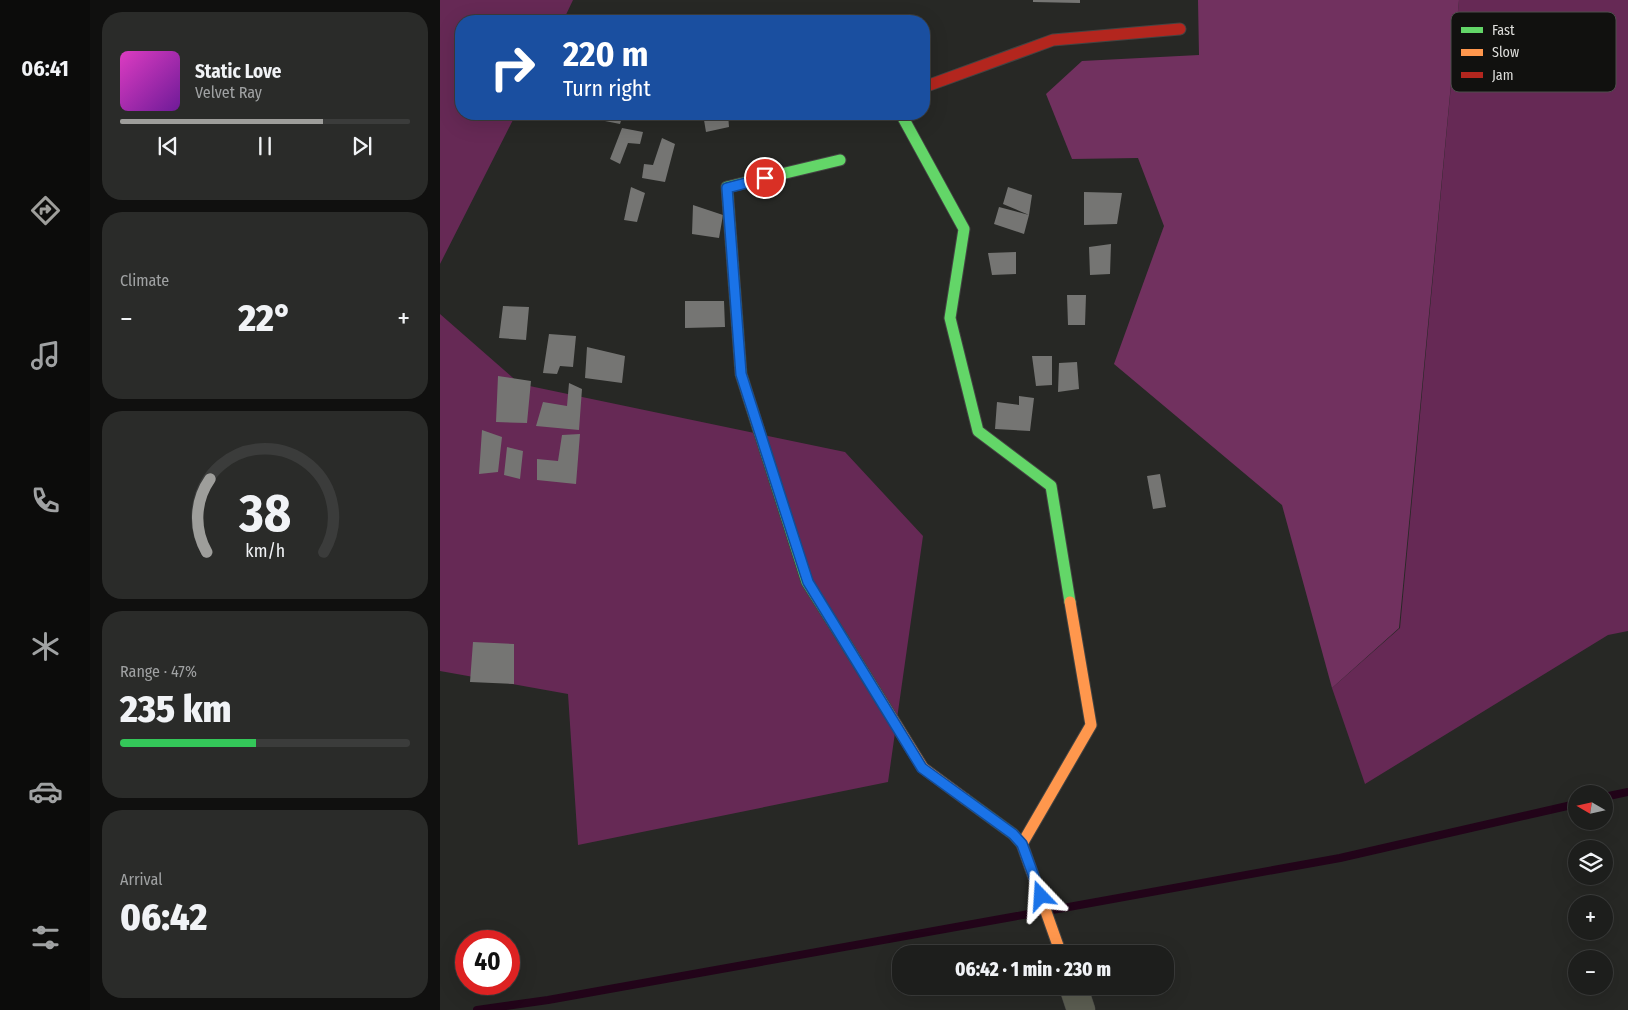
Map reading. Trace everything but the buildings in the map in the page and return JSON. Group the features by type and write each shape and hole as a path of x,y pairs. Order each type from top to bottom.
{"street":[{"path":"930,85 1053,40 1180,29"},
{"path":"904,120 964,229 950,318 978,431 1051,486 1091,725 1022,844"},
{"path":"840,160 727,188 741,374 808,582 922,768 1013,834 1022,844 1058,945"},
{"path":"1076,995 1081,1010"}],"shaded area":[{"path":"440,0 573,0 566,15 455,15 455,120 513,120 440,264"},
{"path":"1198,0 1459,0 1458,12 1451,12 1451,84 1399,628 1332,688 1282,505 1114,364 1164,226 1138,158 1072,159 1046,94 1082,61 1199,55"},
{"path":"1459,0 1628,0 1628,631 1608,635 1365,784 1332,688 1400,628 1451,85 1451,92 1616,92 1616,12 1458,12"},
{"path":"440,314 520,384 845,452 923,536 888,782 578,845 568,694 440,671"}],"waterway":[{"path":"1613,795 1628,792"},
{"path":"1052,910 1340,858 1568,806"},
{"path":"477,1010 548,1000 1040,912"}],"traffic: fast":[{"path":"904,120 964,229 950,318 978,431 1051,486 1070,602"},
{"path":"840,160 727,187 741,374 807,582 843,639"},
{"path":"965,799 1013,834 1022,844"}],"traffic: slow":[{"path":"1058,945 1022,844 1091,725 1070,602"},
{"path":"843,639 923,768 965,799"}],"traffic: jam":[{"path":"930,85 1053,40 1180,29"}],"route":[{"path":"765,178 727,188 741,374 808,582 922,768 1013,834 1022,844 1041,896"}]}
